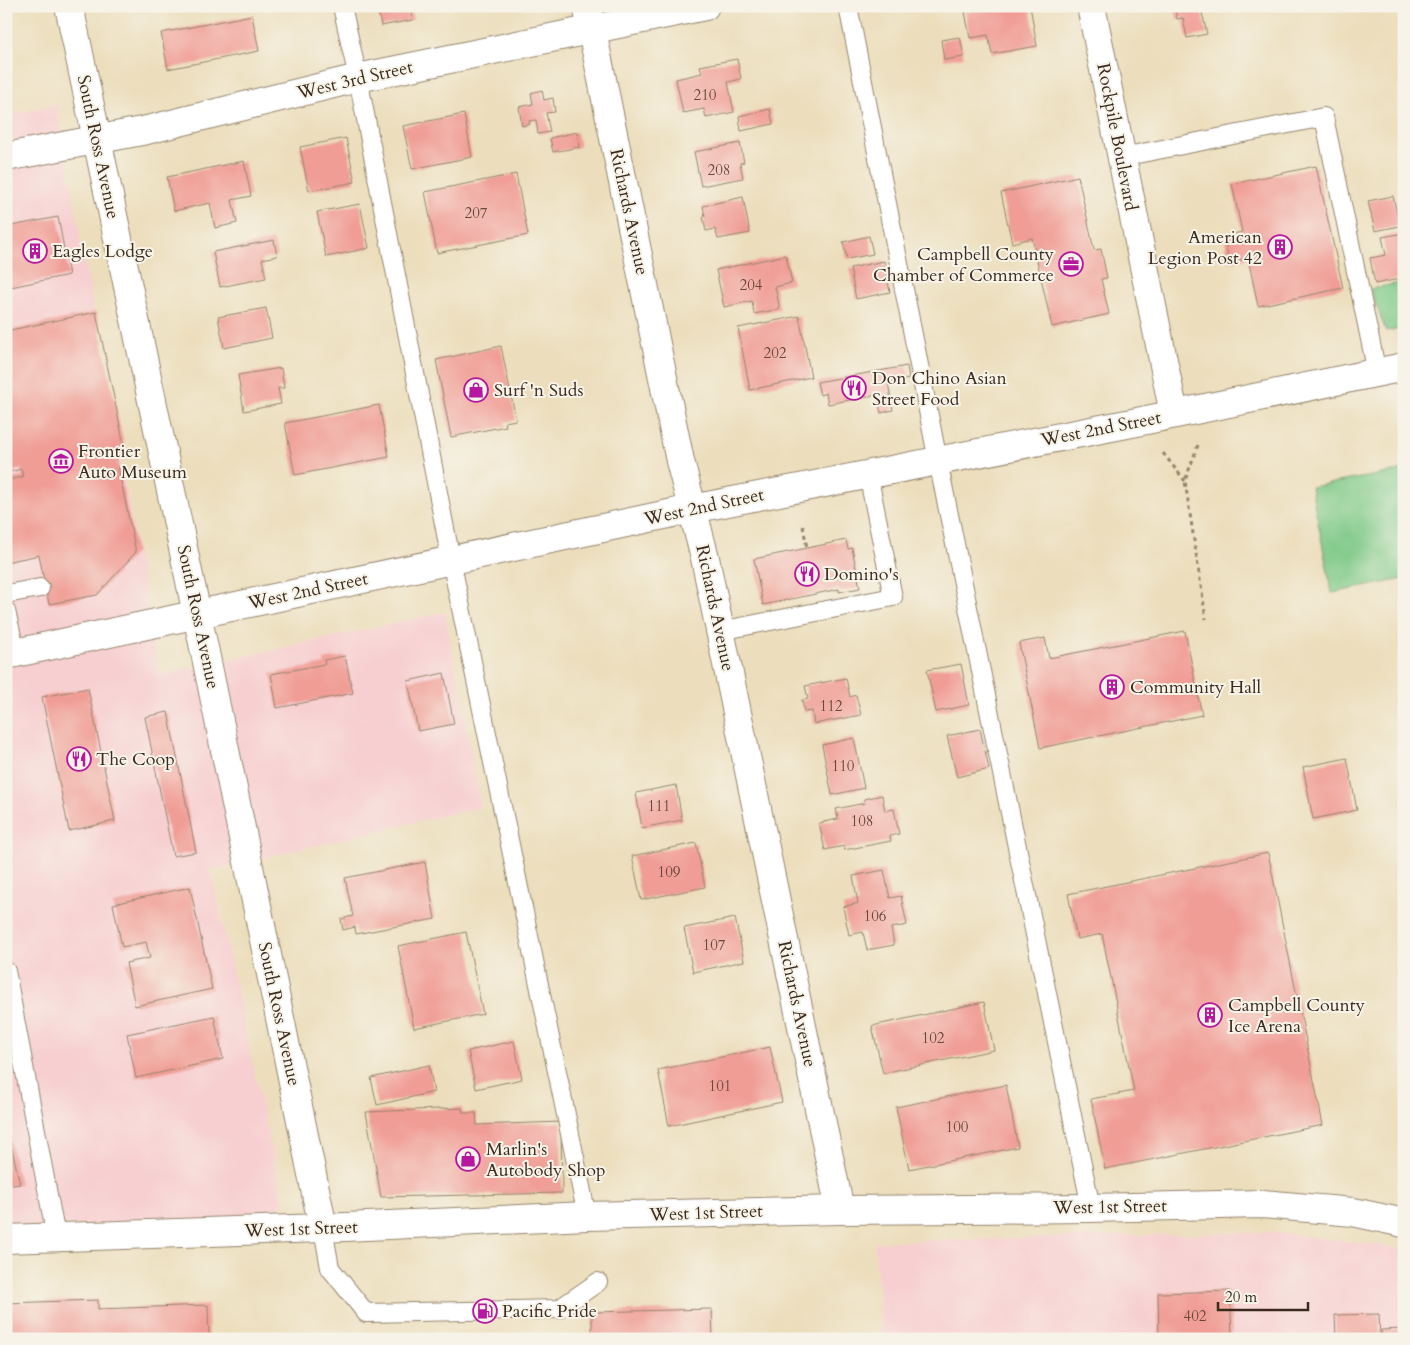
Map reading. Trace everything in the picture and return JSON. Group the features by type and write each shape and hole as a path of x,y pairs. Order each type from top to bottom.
{"street":[{"name":"South Ross Avenue","path":"69,6 323,1228"},
{"name":"West 3rd Street","path":"6,157 146,130 358,78 589,18 705,6"},
{"name":"Rockpile Boulevard","path":"1091,6 1174,414"},
{"name":"Richards Avenue","path":"589,18 676,445 705,558 840,1210"},
{"name":"West 2nd Street","path":"11,654 692,509 1404,367"},
{"name":"West 1st Street","path":"6,1239 323,1228 587,1216 840,1210 1091,1208 1262,1204 1353,1212 1404,1223"}],"lane":[{"path":"342,6 358,78 451,560 587,1216"},
{"path":"848,6 938,461 1091,1208"},
{"path":"1122,157 1324,118 1377,373"},
{"path":"720,631 893,597 868,474"},
{"path":"6,594 40,588"},
{"path":"6,611 11,654"},
{"path":"6,971 56,1237"},
{"path":"323,1228 330,1268 366,1313 559,1309 598,1282"}],"path":[{"path":"1198,445 1185,481 1206,619"},
{"path":"1163,453 1185,481"},
{"path":"803,526 807,548"}],"shaded area":[{"path":"57,104 159,675 445,612 481,807 211,870 283,1203 274,1218 6,1228 6,116"},
{"path":"1272,1232 1387,1246 1404,1250 1404,1339 882,1339 874,1242"}],"green space":[{"path":"1404,282 1404,328 1386,331 1370,289"},
{"path":"1404,470 1404,579 1332,593 1311,487"}],"building":[{"path":"377,6 411,6 413,20 381,26"},
{"path":"995,6 1030,6 1037,46 992,54 988,35 970,38 965,12"},
{"path":"1174,6 1206,6 1201,8 1207,34 1187,38 1183,18 1177,19"},
{"path":"252,15 259,51 168,69 161,33"},
{"path":"960,37 964,57 944,60 941,40"},
{"path":"737,59 741,79 728,82 734,112 706,118 704,109 683,113 676,79 702,73 700,66"},
{"path":"542,90 544,100 553,98 555,112 546,113 550,132 538,134 536,120 529,121 530,124 522,126 519,107 533,104 531,93"},
{"path":"770,109 773,124 741,131 739,116"},
{"path":"464,114 472,157 412,169 403,126"},
{"path":"577,132 580,147 553,152 550,138"},
{"path":"346,138 355,182 309,191 300,147"},
{"path":"740,143 744,162 740,163 743,178 701,186 694,152"},
{"path":"244,161 251,196 232,200 237,223 215,228 210,203 174,211 167,177"},
{"name":"American Legion Post 42","path":"1316,166 1343,288 1258,306 1248,258 1229,262 1224,236 1242,232 1232,184"},
{"path":"516,174 528,235 437,253 425,192"},
{"name":"Campbell County Chamber of Commerce","path":"1078,176 1094,250 1101,249 1107,278 1101,279 1109,314 1052,327 1032,238 1012,243 1001,193"},
{"path":"1393,196 1400,226 1375,231 1368,201"},
{"path":"743,197 750,233 718,239 715,229 706,231 703,206"},
{"path":"360,204 369,248 326,257 317,212"},
{"name":"Eagles Lodge","path":"58,217 69,275 6,288 6,227"},
{"path":"1404,233 1404,278 1375,284 1370,258 1386,255 1382,237"},
{"path":"869,236 873,254 847,259 843,242"},
{"path":"274,240 277,256 262,259 266,278 220,287 213,252"},
{"path":"786,255 792,283 775,287 780,309 754,314 752,301 724,307 716,270"},
{"path":"884,261 890,292 856,299 850,268"},
{"path":"266,308 272,338 224,348 218,317"},
{"name":"Frontier Auto Museum","path":"96,312 125,450 115,452 136,552 97,595 49,604 39,555 6,562 6,480 23,477 21,469 6,473 6,331"},
{"path":"799,316 811,377 750,390 738,328"},
{"name":"Surf 'n Suds","path":"501,346 516,420 505,422 506,426 451,437 436,360"},
{"name":"Don Chino Asian Street Food","path":"907,366 909,379 888,383 893,410 881,413 877,395 828,404 826,393 820,395 817,382"},
{"path":"281,368 284,388 278,388 281,404 244,411 238,375"},
{"path":"379,405 389,457 295,475 285,423"},
{"name":"Domino's","path":"846,540 848,549 852,548 860,588 839,592 839,589 763,605 754,559"},
{"name":"Community Hall","path":"1185,631 1202,715 1040,748 1019,643 1045,638 1049,658"},
{"path":"345,656 353,693 277,708 271,674 325,664 324,660"},
{"path":"961,664 969,705 936,712 927,670"},
{"path":"444,673 454,724 418,731 408,681"},
{"path":"846,678 850,697 856,695 861,715 814,724 812,711 804,712 802,700 808,699 805,686"},
{"name":"The Coop","path":"88,688 115,821 69,831 42,697"},
{"path":"168,712 196,852 173,856 145,717"},
{"path":"980,729 989,769 957,777 947,736"},
{"path":"854,738 864,788 832,795 822,745"},
{"path":"1347,758 1357,810 1313,819 1303,767"},
{"path":"676,785 682,820 642,828 636,793"},
{"path":"882,795 885,811 894,809 899,834 890,836 891,841 844,850 844,846 825,850 819,823 838,819 836,809 865,803 864,799"},
{"path":"696,843 705,887 641,900 632,856"},
{"name":"Campbell County Ice Arena","path":"1268,853 1323,1125 1105,1169 1091,1099 1134,1091 1102,934 1077,939 1068,894"},
{"path":"425,862 435,919 356,934 355,927 343,930 341,919 353,916 345,878"},
{"path":"884,870 890,898 901,896 907,925 891,928 894,945 867,950 863,932 849,935 843,907 858,903 853,876"},
{"path":"190,887 212,989 135,1006 126,963 150,958 146,942 122,947 113,904"},
{"path":"735,918 744,961 693,972 684,928"},
{"path":"466,932 483,1014 414,1028 398,946"},
{"path":"984,1002 994,1050 883,1073 872,1026"},
{"path":"214,1016 223,1059 136,1078 127,1034"},
{"path":"514,1041 522,1079 476,1089 468,1051"},
{"path":"770,1047 782,1102 669,1126 658,1070"},
{"path":"429,1065 434,1092 377,1105 371,1078"},
{"path":"1006,1085 1018,1147 909,1169 896,1107"},
{"name":"Marlin's Autobody Shop","path":"462,1108 463,1113 476,1113 477,1125 561,1122 562,1193 381,1197 366,1112"},
{"path":"6,1123 20,1184 6,1186"},
{"path":"1230,1291 1232,1339 1159,1339 1158,1293"},
{"path":"98,1300 98,1309 208,1305 209,1339 6,1339 6,1303"},
{"path":"712,1309 713,1339 592,1339 592,1312"},
{"path":"1379,1314 1380,1339 1336,1339 1335,1315"},
{"path":"1404,1329 1404,1339 1382,1339 1381,1330"},
{"path":"877,1334 878,1339 850,1339 849,1335"}],"place":[{"name":"American Legion Post 42","path":"1280,247"},
{"name":"Eagles Lodge","path":"35,251"},
{"name":"Campbell County Chamber of Commerce","path":"1071,264"},
{"name":"Don Chino Asian Street Food","path":"854,388"},
{"name":"Surf 'n Suds","path":"476,390"},
{"name":"Frontier Auto Museum","path":"61,461"},
{"name":"Domino's","path":"807,574"},
{"name":"Community Hall","path":"1112,687"},
{"name":"The Coop","path":"79,759"},
{"name":"Campbell County Ice Arena","path":"1210,1015"},
{"name":"Marlin's Autobody Shop","path":"468,1159"},
{"name":"Pacific Pride","path":"485,1311"}]}
